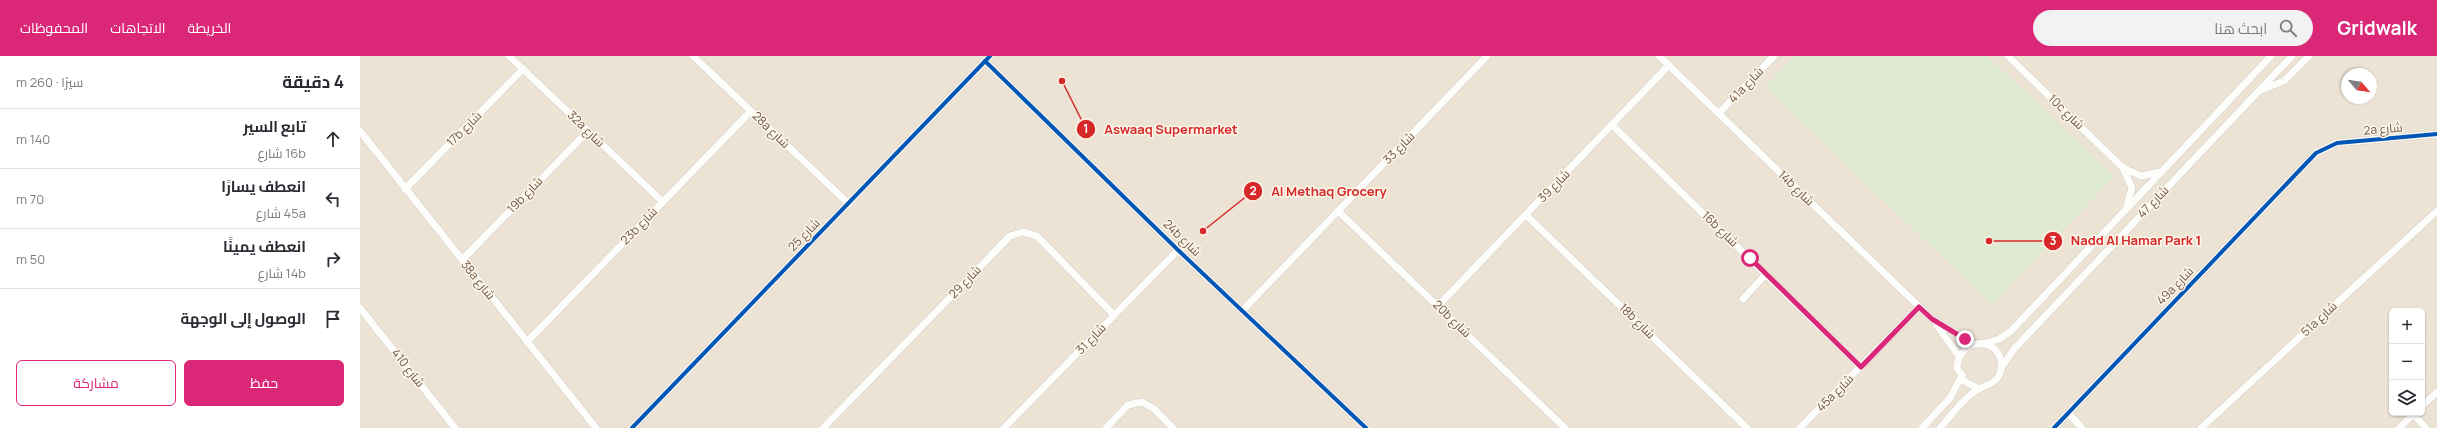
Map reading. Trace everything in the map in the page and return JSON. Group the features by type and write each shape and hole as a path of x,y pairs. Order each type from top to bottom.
{"street":[{"name":"32a شارع","path":"509,56 663,202"},
{"name":"شارع 33","path":"1243,310 1487,56"},
{"name":"14b شارع","path":"1659,56 1932,319 1959,356"},
{"name":"41a شارع","path":"1719,113 1774,56"},
{"name":"10c شارع","path":"2008,56 2123,168 2141,176 2163,171"},
{"name":"شارع 47","path":"1983,344 1999,339 2011,331 2272,56"},
{"name":"شارع 47","path":"2001,368 2014,349 2292,56"},
{"path":"2261,90 2284,81 2309,56"},
{"name":"28a شارع","path":"699,58 751,111 849,204"},
{"name":"شارع 25","path":"632,428 988,59"},
{"name":"24b شارع","path":"988,59 1178,250 1366,428"},
{"name":"شارع 39","path":"1438,306 1613,126 1669,65"},
{"name":"17b شارع","path":"405,189 523,69"},
{"name":"23b شارع","path":"527,342 751,111"},
{"name":"16b شارع","path":"1613,126 1861,367"},
{"name":"38a شارع","path":"360,131 596,428"},
{"name":"19b شارع","path":"462,260 588,131"},
{"name":"2a شارع","path":"2330,145 2437,134"},
{"name":"49a شارع","path":"2054,428 2310,159 2330,145"},
{"name":"10c شارع","path":"2123,168 2132,188 2123,212"},
{"name":"20b شارع","path":"1338,211 1565,428"},
{"name":"51a شارع","path":"2201,428 2437,211"},
{"name":"18b شارع","path":"1526,215 1748,428"},
{"name":"شارع 29","path":"823,428 1010,236 1023,232 1037,236 1114,315"},
{"name":"شارع 31","path":"1004,428 1178,250"},
{"path":"1743,299 1766,274"},
{"name":"45a شارع","path":"1800,428 1919,307"},
{"name":"شارع 410","path":"360,308 455,428"},
{"name":"14b شارع","path":"1932,319 1974,344"},
{"path":"1940,428 1979,389 1993,382 2001,368 1999,355 1995,350 1983,344 1974,344 1963,350 1959,356 1957,368 1962,375 1962,380 1966,384 1979,389"},
{"path":"1922,428 1950,398 1962,375"},
{"path":"2425,403 2437,392"},
{"path":"1106,428 1128,405 1142,402 1154,409 1173,428"},
{"path":"2068,413 2082,428"},
{"path":"2400,428 2412,416"},
{"path":"2416,416 2426,428"}],"shaded area":[{"path":"360,56 2437,56 2437,428 360,428"}],"green space":[{"path":"1795,56 1987,56 2115,176 1992,305 1765,87"}],"cycle path":[{"path":"632,428 990,56"},
{"path":"985,61 1178,250 1366,428"},
{"path":"2054,428 2316,153 2337,143 2437,134"}],"place":[{"name":"Aswaaq Supermarket","path":"1062,81"},
{"name":"Al Methaq Grocery","path":"1203,231"},
{"name":"Nadd Al Hamar Park 1","path":"1989,241"}],"route":[{"path":"1750,258 1861,367 1919,307 1932,319 1965,339"}]}
